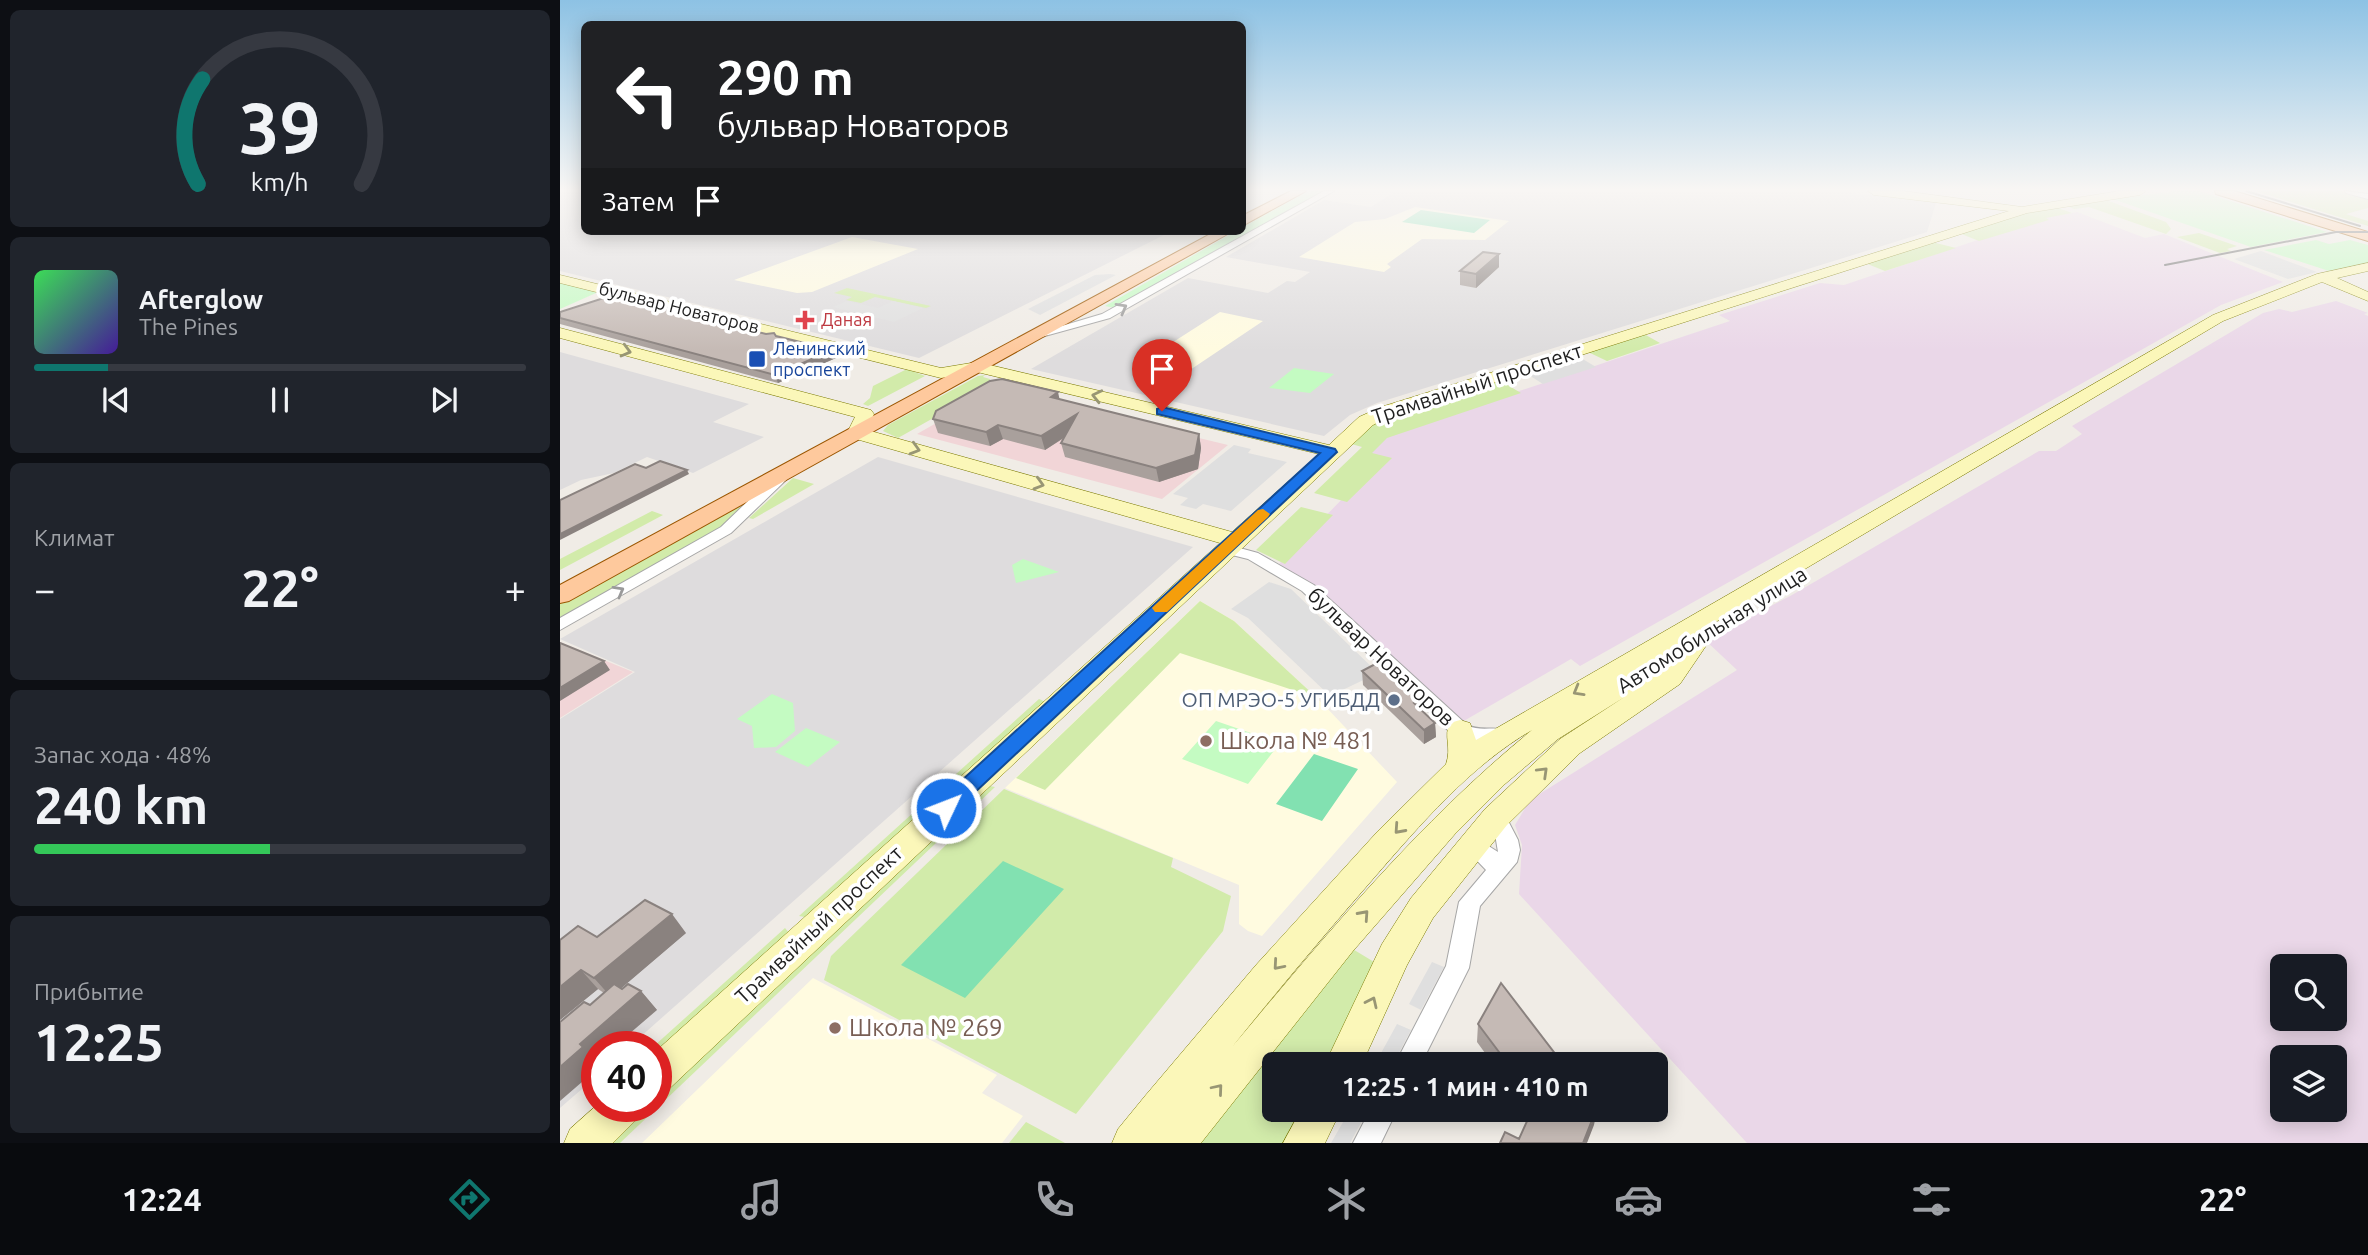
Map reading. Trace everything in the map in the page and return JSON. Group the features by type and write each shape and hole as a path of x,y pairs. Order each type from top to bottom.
{"main road":[{"path":"560,594 788,470 949,375 1184,244"},
{"path":"949,375 977,367 1202,244"},
{"name":"Трамвайный проспект","path":"1230,544 1356,428 1387,411 1912,244"},
{"name":"Автомобильная улица","path":"1548,732 1700,636 2226,323 2368,267"},
{"name":"Автомобильная улица","path":"1194,1064 1341,892 1459,766 1502,735 2218,318 2332,281 2368,276"},
{"path":"2332,281 2368,294"},
{"name":"бульвар Новаторов","path":"616,293 949,375"},
{"name":"бульвар Новаторов","path":"560,333 868,422 1230,544"},
{"path":"977,367 1330,452"},
{"path":"560,576 868,422"},
{"path":"1349,1052 1394,954 1415,919 1496,817 1570,746 1671,677 1700,636"},
{"path":"1459,766 1464,753 1460,730"},
{"path":"1132,1143 1194,1064"},
{"path":"1159,1143 1158,1134 1194,1064"},
{"path":"584,1143 607,1122"},
{"path":"1303,1143 1315,1122"}],"street":[{"path":"1034,336 1106,316 1234,244"},
{"name":"бульвар Новаторов","path":"560,279 616,293"},
{"path":"590,303 616,293"},
{"path":"560,625 726,530 788,470"},
{"name":"бульвар Новаторов","path":"1230,544 1308,588 1460,730"},
{"name":"Трамвайный проспект","path":"672,1061 1230,544"},
{"path":"1460,730 1475,737 1502,735"},
{"name":"Автомобильная улица","path":"1177,1143 1332,951 1444,826 1495,776 1548,732"},
{"path":"1414,1052 1457,968 1470,902 1506,862 1509,850 1496,817"},
{"path":"1473,845 1490,857 1497,870"},
{"path":"1367,1143 1378,1122"}],"shaded area":[{"path":"560,244 1145,244 919,358 560,271"},
{"path":"832,244 892,244 918,249 812,292 797,293 734,280"},
{"path":"1248,244 1887,244 1377,403 1350,415 1324,436 1031,369 1188,278 1268,293 1287,281 1295,282 1310,272 1226,257"},
{"path":"1319,244 1415,244 1387,264 1391,267 1384,272 1299,257"},
{"path":"1965,244 2190,244 2283,282 2221,305 1580,666 1571,659 1462,722 1314,587 1279,564 1381,459 1364,455 1384,436 1730,321 1719,315 1820,283 1844,285"},
{"path":"2261,251 2317,272 2288,279 2234,259"},
{"path":"1095,275 1116,275 1040,315 1028,309"},
{"path":"847,301 878,308 893,301 923,308 894,322 833,307"},
{"path":"2336,301 2368,313 2364,314 2368,316 2368,1143 1747,1143 1668,1057 1668,1052 1664,1052 1519,894 1522,845 1515,825 1530,800 1737,670 1705,640 1792,595 2039,451 2056,451 2082,434 2072,426 2263,313 2279,309 2292,312"},
{"path":"1220,312 1263,321 1187,372 1142,362"},
{"path":"560,352 749,404 713,422 764,437 693,473 647,457 614,473 581,480 560,490"},
{"path":"1576,355 1596,367 1543,384 1524,372"},
{"path":"996,389 1228,445 1162,499 917,434"},
{"path":"1234,445 1251,449 1248,453 1287,462 1231,511 1203,504 1196,509 1180,505 1188,498 1173,494"},
{"path":"878,457 1193,547 647,1031 581,1031 581,1090 560,1108 560,719 635,672 560,639"},
{"path":"1269,582 1291,589 1378,673 1330,696 1248,618 1231,609"},
{"name":"Школа № 481","path":"1200,601 1234,621 1324,705 1397,782 1262,936 1239,924 1239,885 1005,788"},
{"path":"560,642 633,672 560,718"},
{"path":"1432,962 1444,967 1421,1010 1409,1004"},
{"name":"Школа № 269","path":"813,978 997,1075 982,1093 1023,1116 1002,1143 642,1143 664,1122 672,1122 672,1114"},
{"path":"1397,1024 1411,1030 1399,1052 1382,1052"},
{"path":"1343,1122 1361,1122 1350,1143 1331,1143"}],"green space":[{"path":"1213,244 1229,244 1115,308 1105,306"},
{"path":"1925,244 1956,248 1885,271 1865,263"},
{"path":"2197,244 2237,246 2227,249 2231,251 2220,253"},
{"path":"2293,244 2366,244 2368,245 2368,263 2329,271 2264,250"},
{"path":"560,283 595,292 596,293 560,309"},
{"path":"847,288 931,306 926,308 875,297 861,303 846,300 852,297 834,293"},
{"path":"1644,334 1660,343 1607,361 1588,352"},
{"path":"1294,368 1334,374 1310,393 1269,388"},
{"path":"907,369 925,376 868,406 863,404 870,398 873,386"},
{"path":"985,375 983,377 990,379 990,386 898,438 883,431 888,425 978,376"},
{"path":"1499,380 1521,393 1387,438 1372,453 1392,458 1347,502 1314,493 1362,447 1348,443 1382,418"},
{"path":"793,478 814,484 753,519 749,518"},
{"path":"755,498 731,522 560,620 560,603"},
{"path":"1301,507 1333,515 1285,564 1256,550"},
{"path":"652,511 663,515 560,570 560,559"},
{"path":"1023,559 1059,572 1016,583 1012,565"},
{"path":"1200,601 1234,621 1317,698 1180,653 1045,790 1016,778"},
{"path":"772,694 793,703 795,731 776,747 754,748 752,726 737,719"},
{"path":"1039,699 1046,702 810,918 799,916"},
{"path":"1216,721 1280,743 1248,784 1182,759"},
{"path":"806,728 840,742 808,767 775,752"},
{"path":"1314,754 1358,769 1322,821 1276,804"},
{"path":"985,785 995,787 672,1094 672,1078"},
{"path":"1004,789 1173,858 1171,867 1231,896 1223,931 1076,1114 824,980 831,956"},
{"path":"1003,861 1064,889 965,998 901,965"},
{"path":"785,928 791,935 672,1044 671,1031"},
{"path":"1351,948 1379,965 1343,1052 1267,1052"},
{"path":"1262,1059 1262,1122 1311,1122 1294,1143 1194,1143"},
{"path":"625,1122 642,1122 620,1143 603,1143"},
{"path":"1026,1122 1065,1143 1009,1143"}],"building":[{"path":"1483,252 1499,254 1476,274 1460,271"},
{"path":"610,296 624,296 625,299 712,321 720,320 721,323 766,334 774,333 776,336 833,350 775,375 560,318 560,312"},
{"path":"1002,379 1058,392 1051,397 1199,434 1195,455 1156,468 1061,443 1077,414 1041,436 998,425 986,432 933,419 936,411 990,381"},
{"path":"660,461 687,470 560,534 560,500 635,464 646,468"},
{"path":"560,643 604,661 560,688"},
{"path":"1381,661 1422,699 1414,703 1435,723 1424,730 1362,671"},
{"path":"645,900 672,914 594,978 581,970 560,987 560,940 578,926 597,937"},
{"path":"1501,983 1554,1052 1499,1052 1478,1024"},
{"path":"614,984 622,989 628,984 641,991 595,1031 581,1031 581,1049 560,1067 560,1022 584,1002 590,1005"},
{"path":"1527,1122 1591,1122 1583,1143 1500,1143 1505,1132 1519,1139"}],"tram line":[{"path":"2165,265 2272,244"}],"slow traffic":[{"path":"1161,608 1263,514"}],"place":[{"name":"Даная","path":"805,320"},
{"name":"Ленинский проспект","path":"757,359"},
{"name":"ОП МРЭО-5 УГИБДД","path":"1394,700"},
{"name":"Школа № 481","path":"1206,741"},
{"name":"Школа № 269","path":"835,1028"}],"route":[{"path":"946,808 1330,452 1162,411"}]}
